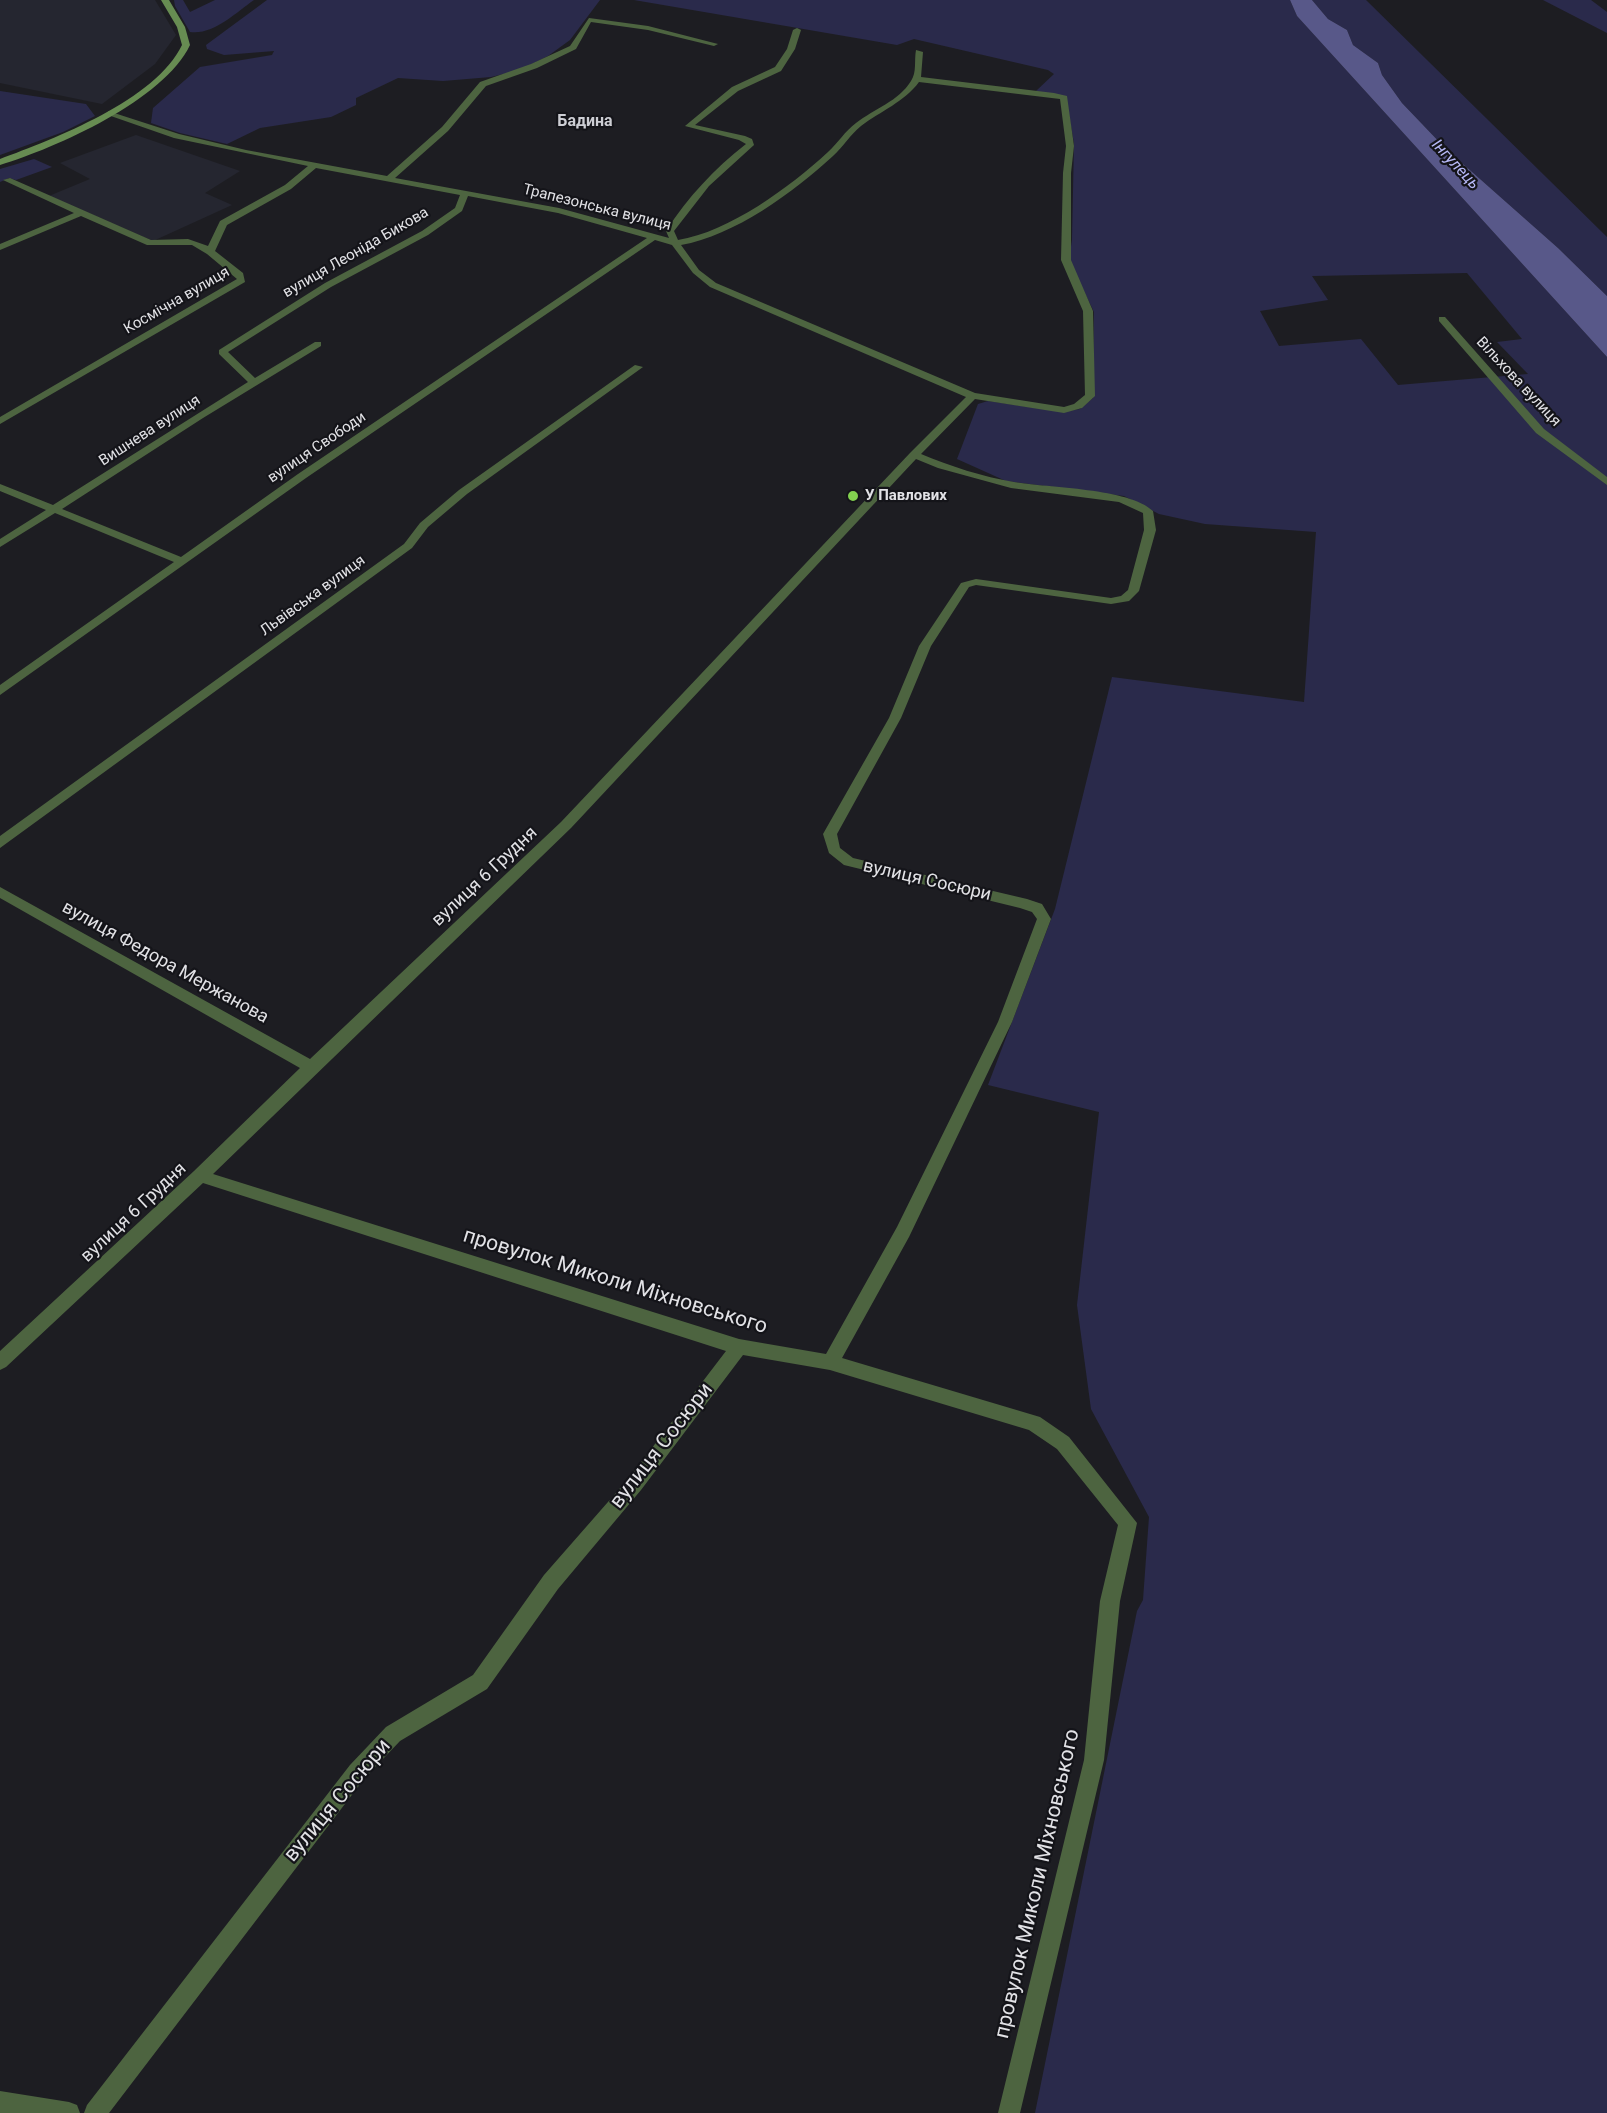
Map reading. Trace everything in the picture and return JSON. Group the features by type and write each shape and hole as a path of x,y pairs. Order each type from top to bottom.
{"main road":[{"path":"0,162 84,128 149,87 182,54 186,45 181,27 165,0"}],"street":[{"path":"390,178 445,129 483,84 534,66 573,47 589,20 648,28 714,44"},
{"path":"797,30 791,49 778,69 735,89 689,126 742,138 749,141 750,145 718,169 687,203 670,231 675,243 693,241 768,203 805,176 834,151 851,130 908,89 916,79 920,65 919,52"},
{"name":"Трапезонська вулиця","path":"111,112 177,136 314,165 559,211 675,243 694,272 713,285 973,396 1064,410 1078,406 1090,396 1088,311 1066,260 1067,173 1070,146 1064,98 1054,94 916,79"},
{"name":"Космічна вулиця","path":"0,421 242,280 240,274 210,252 223,223 288,187 314,165"},
{"path":"7,180 150,243 176,239 199,243 210,252"},
{"name":"вулиця Леоніда Бикова","path":"254,383 222,352 328,285 425,233 459,209 465,192"},
{"path":"0,247 80,213"},
{"name":"вулиця Свободи","path":"0,691 302,476 654,237"},
{"name":"Вільхова вулиця","path":"1442,319 1540,431 1607,482"},
{"name":"Вишнева вулиця","path":"0,544 318,345"},
{"name":"Львівська вулиця","path":"0,843 408,546 424,525 463,492 638,367"},
{"name":"вулиця 6 Грудня","path":"0,1362 200,1176 311,1067 566,825 914,455 973,396"},
{"name":"вулиця Сосюри","path":"830,1362 903,1232 1005,1022 1044,919 1037,908 1022,903 849,862 834,850 830,834 895,718 925,646 965,585 976,582 1112,601 1125,599 1133,591 1150,530 1148,511 1121,500 1011,485 942,466 914,455"},
{"path":"0,487 181,561"},
{"name":"вулиця Федора Мержанова","path":"0,892 311,1067"},
{"name":"провулок Миколи Міхновського","path":"200,1176 739,1347 830,1362 1034,1423 1063,1443 1128,1523 1110,1601 1094,1760 1009,2113"},
{"name":"вулиця Сосюри","path":"95,2113 357,1772 393,1734 480,1682 551,1582 635,1484 739,1347"},
{"path":"0,2102 69,2113"}],"shaded area":[{"path":"0,0 155,0 176,35 155,64 102,104 0,83"},
{"path":"174,0 183,0 190,12 215,0 254,0 216,27 190,32"},
{"path":"267,0 600,0 570,40 548,56 520,70 491,77 443,81 398,78 356,98 356,105 331,117 260,128 227,144 180,133 151,123 153,108 200,67 272,55 274,51 224,55 207,49 206,45"},
{"path":"634,0 1290,0 1297,16 1607,357 1607,2113 1035,2113 1137,1611 1143,1600 1149,1517 1091,1409 1077,1305 1099,1112 988,1085 1055,909 1112,677 1304,702 1316,532 1205,524 1159,514 1124,496 1006,481 957,459 978,404 988,401 1063,412 1080,409 1093,398 1094,312 1069,260 1072,240 1074,143 1066,98 1036,91 1054,74 1048,70 914,39 897,45","holes":["1467,273 1522,339 1497,342 1528,374 1398,385 1361,339 1279,346 1260,311 1328,300 1312,276"]},
{"path":"1312,0 1366,0 1607,237 1607,296 1558,248 1445,148 1402,103 1382,75 1378,63 1353,45 1347,30 1328,19"},
{"path":"1543,0 1591,0 1607,12 1607,33"},
{"path":"0,91 86,104 95,116 63,132 0,155"},
{"path":"136,135 240,171 205,193 232,205 153,241 49,196 90,179 60,163"},
{"path":"34,159 52,167 16,180 9,178 0,182 0,169"}],"water":[{"name":"Інгулець","path":"1290,0 1312,0 1328,19 1347,30 1353,45 1378,63 1382,75 1402,103 1445,148 1558,248 1607,296 1607,357 1297,16"}],"place":[{"name":"У Павлових","path":"853,496"}],"district":[{"name":"Бадина","path":"585,122"}]}
